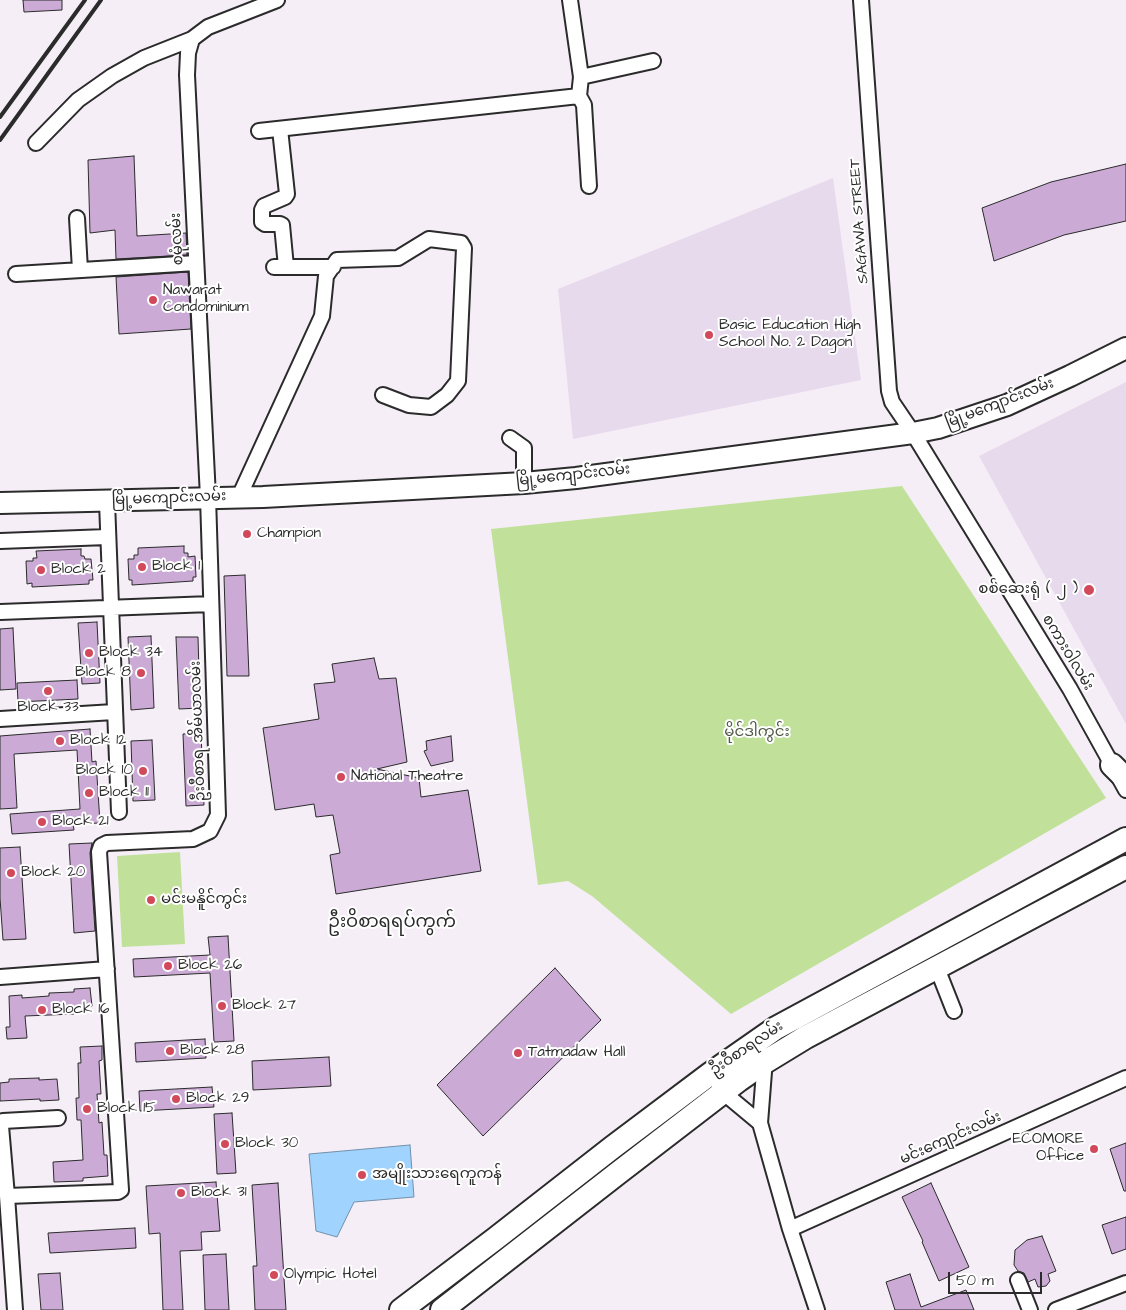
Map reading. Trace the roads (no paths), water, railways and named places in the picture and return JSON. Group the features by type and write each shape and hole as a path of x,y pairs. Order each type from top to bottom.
{"main road":[{"name":"မြို့မကျောင်းလမ်း","path":"0,503 107,502 239,497 524,483 576,478 914,433 938,428 1007,405 1126,348"},
{"name":"ဦးဝီစာရလမ်း","path":"401,1310 604,1153 710,1074 776,1028 1126,839"},
{"name":"ဦးဝီစာရလမ်း","path":"442,1310 618,1172 765,1062 841,1018 1126,867"},
{"path":"925,948 937,968"},
{"path":"829,1000 841,1018"},
{"path":"604,1153 618,1172"},
{"path":"488,1244 501,1264"}],"street":[{"path":"36,143 78,100 112,76 144,58 192,39 208,27 277,0"},
{"path":"570,0 581,77 579,96 584,105 589,186"},
{"name":"SAGAWA STREET","path":"861,0 889,391 892,402 914,433"},
{"name":"စမုံလမ်း","path":"192,39 188,54 187,75 208,498"},
{"path":"581,77 653,61"},
{"path":"259,132 579,96"},
{"path":"280,129 287,194 285,197 264,206 262,222 265,224 280,224 283,227 280,267 332,267"},
{"path":"77,218 80,270"},
{"path":"239,497 322,316 326,276 337,260 398,258 428,239 461,243 463,245 458,381 447,395 431,407 408,405 383,395"},
{"path":"16,274 196,263"},
{"name":"စကားဝါလမ်း","path":"914,433 1070,689 1119,772 1126,790"},
{"path":"510,438 524,448 524,483"},
{"name":"ဦးဝီစာရ အိမ်ယာလမ်း","path":"8,1196 118,1192 121,1190 100,852 101,846 107,843 193,839 210,831 218,815 208,498"},
{"path":"107,502 119,812"},
{"path":"0,540 107,537"},
{"path":"0,612 211,604"},
{"path":"0,719 114,712"},
{"path":"937,968 954,1011"},
{"path":"0,977 108,969"},
{"path":"760,1039 765,1062 760,1123 790,1229 817,1310"},
{"path":"710,1074 724,1093 760,1123"},
{"name":"မင်းကျောင်းလမ်း","path":"790,1229 1126,1078"},
{"path":"15,1310 8,1196 1,1126 3,1121 58,1118"},
{"path":"1018,1280 1030,1310"},
{"path":"1056,1310 1126,1283"}],"water":[{"name":"အမျိုးသားရေကူကန်","path":"410,1145 414,1197 354,1202 337,1237 316,1231 309,1154"}],"railway":[{"path":"0,117 85,0"},
{"path":"0,140 101,0"}],"place":[{"name":"Nawarat Condominium","path":"153,300"},
{"name":"Basic Education High School No. 2 Dagon","path":"709,335"},
{"name":"Champion","path":"247,534"},
{"name":"Block 1","path":"142,567"},
{"name":"Block 2","path":"41,570"},
{"name":"စစ်ဆေးရုံ ( ၂ )","path":"1089,590"},
{"name":"Block 34","path":"89,653"},
{"name":"Block 8","path":"141,673"},
{"name":"Block 33","path":"48,691"},
{"name":"Block 12","path":"60,741"},
{"name":"Block 10","path":"143,771"},
{"name":"National Theatre","path":"341,777"},
{"name":"Block 11","path":"89,793"},
{"name":"Block 21","path":"42,822"},
{"name":"Block 20","path":"11,873"},
{"name":"မင်းမနိူင်ကွင်း","path":"151,900"},
{"name":"Block 26","path":"168,966"},
{"name":"Block 27","path":"222,1006"},
{"name":"Block 16","path":"42,1010"},
{"name":"Block 28","path":"170,1051"},
{"name":"Tatmadaw Hall","path":"518,1053"},
{"name":"Block 29","path":"176,1099"},
{"name":"Block 15","path":"87,1109"},
{"name":"Block 30","path":"225,1144"},
{"name":"ECOMORE Office","path":"1094,1149"},
{"name":"အမျိုးသားရေကူကန်","path":"362,1175"},
{"name":"Block 31","path":"181,1193"},
{"name":"Olympic Hotel","path":"274,1275"}],"district":[{"name":"ဦးဝိစာရရပ်ကွက်","path":"392,923"}],"park label":[{"name":"မိုင်ဒါကွင်း","path":"757,733"}]}
